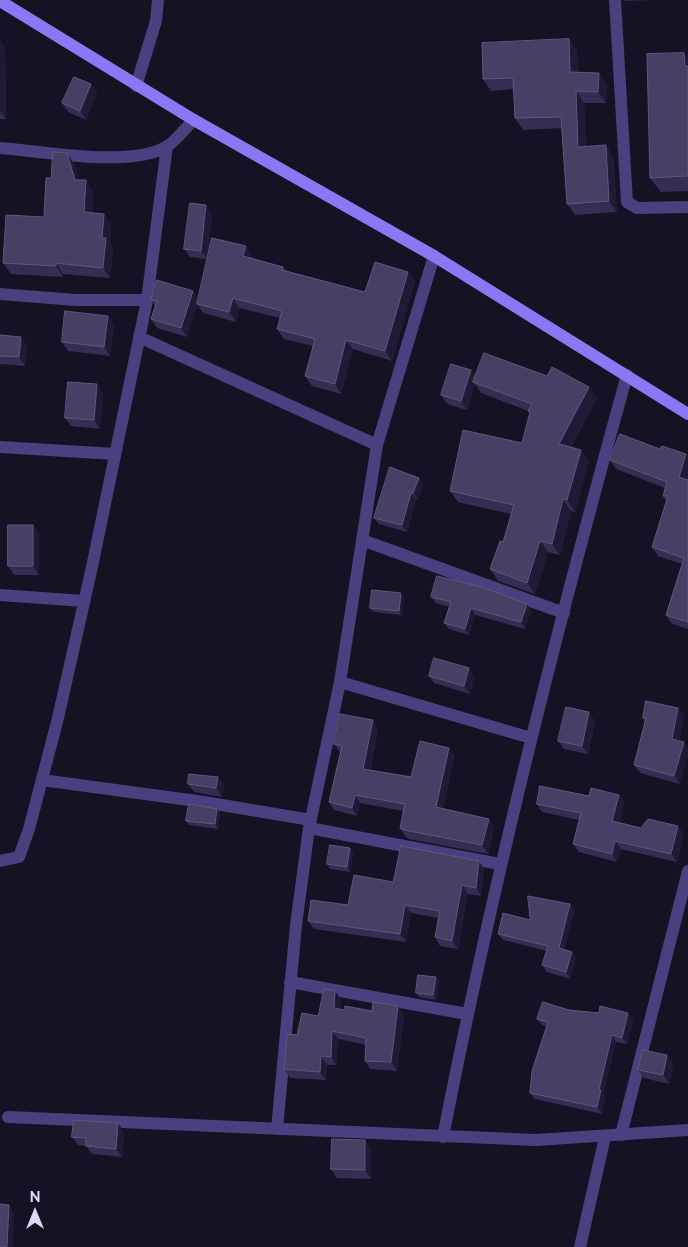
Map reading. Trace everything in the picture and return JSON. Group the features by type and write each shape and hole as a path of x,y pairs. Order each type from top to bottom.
{"street":[{"path":"136,86 156,21 158,0"},
{"path":"615,0 627,202 636,208 688,207"},
{"path":"0,1 136,86 434,256 688,414"},
{"path":"0,148 111,158 141,154 167,146 194,120"},
{"path":"0,861 19,857 29,829 58,718 147,300 167,146"},
{"path":"277,1129 290,982 310,824 340,682 377,445 434,256"},
{"path":"0,294 76,300 147,300"},
{"path":"139,336 377,445"},
{"path":"443,1137 467,1014 500,864 626,375"},
{"path":"0,447 115,454"},
{"path":"362,540 564,613"},
{"path":"0,595 84,601"},
{"path":"340,682 531,738"},
{"path":"42,780 213,804 500,864"},
{"path":"621,1135 688,871"},
{"path":"290,982 467,1014"},
{"path":"8,1116 536,1140 605,1137 688,1130"},
{"path":"580,1247 605,1137"}],"building":[{"path":"569,39 570,72 599,73 598,92 576,91 578,147 606,145 609,201 567,204 561,117 515,118 513,78 483,79 482,43"},
{"path":"684,53 685,66 688,66 688,176 650,178 647,54"},
{"path":"74,77 91,84 80,111 62,103"},
{"path":"53,152 67,153 75,180 86,180 84,212 104,214 102,238 106,238 103,268 56,263 56,266 3,263 6,215 44,217 46,178 51,178"},
{"path":"190,203 206,205 201,251 184,249"},
{"path":"212,238 246,246 243,256 283,267 282,270 365,292 375,262 408,272 385,351 346,340 335,384 305,376 315,339 277,329 282,311 233,298 229,312 197,304"},
{"path":"157,280 193,291 181,328 151,319 157,301 151,300"},
{"path":"65,311 108,316 104,347 62,342"},
{"path":"0,335 21,337 19,357 0,356"},
{"path":"484,353 547,376 552,367 589,387 559,444 581,450 567,500 563,499 552,544 540,541 527,583 490,569 500,541 503,542 514,505 450,491 463,430 522,443 530,412 528,411 532,404 473,382"},
{"path":"451,364 471,370 461,401 441,395"},
{"path":"68,382 97,384 94,420 65,418"},
{"path":"620,434 660,449 662,446 686,454 679,477 688,480 688,622 666,615 684,558 652,547 668,496 663,496 667,482 610,460"},
{"path":"390,467 419,478 413,493 411,493 402,525 374,518"},
{"path":"8,525 33,525 33,566 8,566"},
{"path":"437,576 482,587 527,604 521,622 471,608 465,629 444,623 451,602 431,597"},
{"path":"372,590 401,593 399,611 370,608"},
{"path":"434,658 469,668 464,686 429,676"},
{"path":"646,701 678,708 672,739 684,742 674,776 634,765 646,718 643,718"},
{"path":"566,707 589,712 582,746 558,741"},
{"path":"340,714 373,720 363,769 411,777 420,741 449,748 436,807 489,819 482,845 400,828 405,804 355,795 352,808 329,802 342,746 334,744"},
{"path":"189,774 218,777 216,788 188,784"},
{"path":"540,786 589,796 591,788 619,795 612,821 641,828 648,819 678,826 671,854 615,841 612,854 573,844 581,813 537,804"},
{"path":"189,804 217,809 215,824 186,821"},
{"path":"330,845 350,848 347,867 327,864"},
{"path":"401,846 479,861 476,888 462,885 452,941 435,937 440,911 405,905 400,934 308,921 311,900 348,905 354,875 393,882"},
{"path":"528,896 570,904 559,948 572,952 566,972 542,965 548,946 498,934 503,913 530,920"},
{"path":"418,975 436,977 433,995 416,993"},
{"path":"324,989 335,991 334,1008 344,1010 345,1006 372,1011 373,1002 398,1006 391,1062 365,1061 366,1038 332,1031 331,1057 321,1056 320,1072 284,1069 287,1034 297,1035 302,1013 318,1016"},
{"path":"543,1002 569,1010 599,1013 600,1006 628,1013 622,1038 612,1035 599,1090 601,1090 597,1107 530,1093 532,1071 548,1022 537,1019"},
{"path":"643,1050 667,1055 663,1075 638,1070"},
{"path":"74,1120 118,1123 116,1149 86,1146 86,1138 72,1137"},
{"path":"332,1139 365,1140 365,1170 331,1169"},
{"path":"0,1204 9,1205 7,1247 0,1247"}]}
